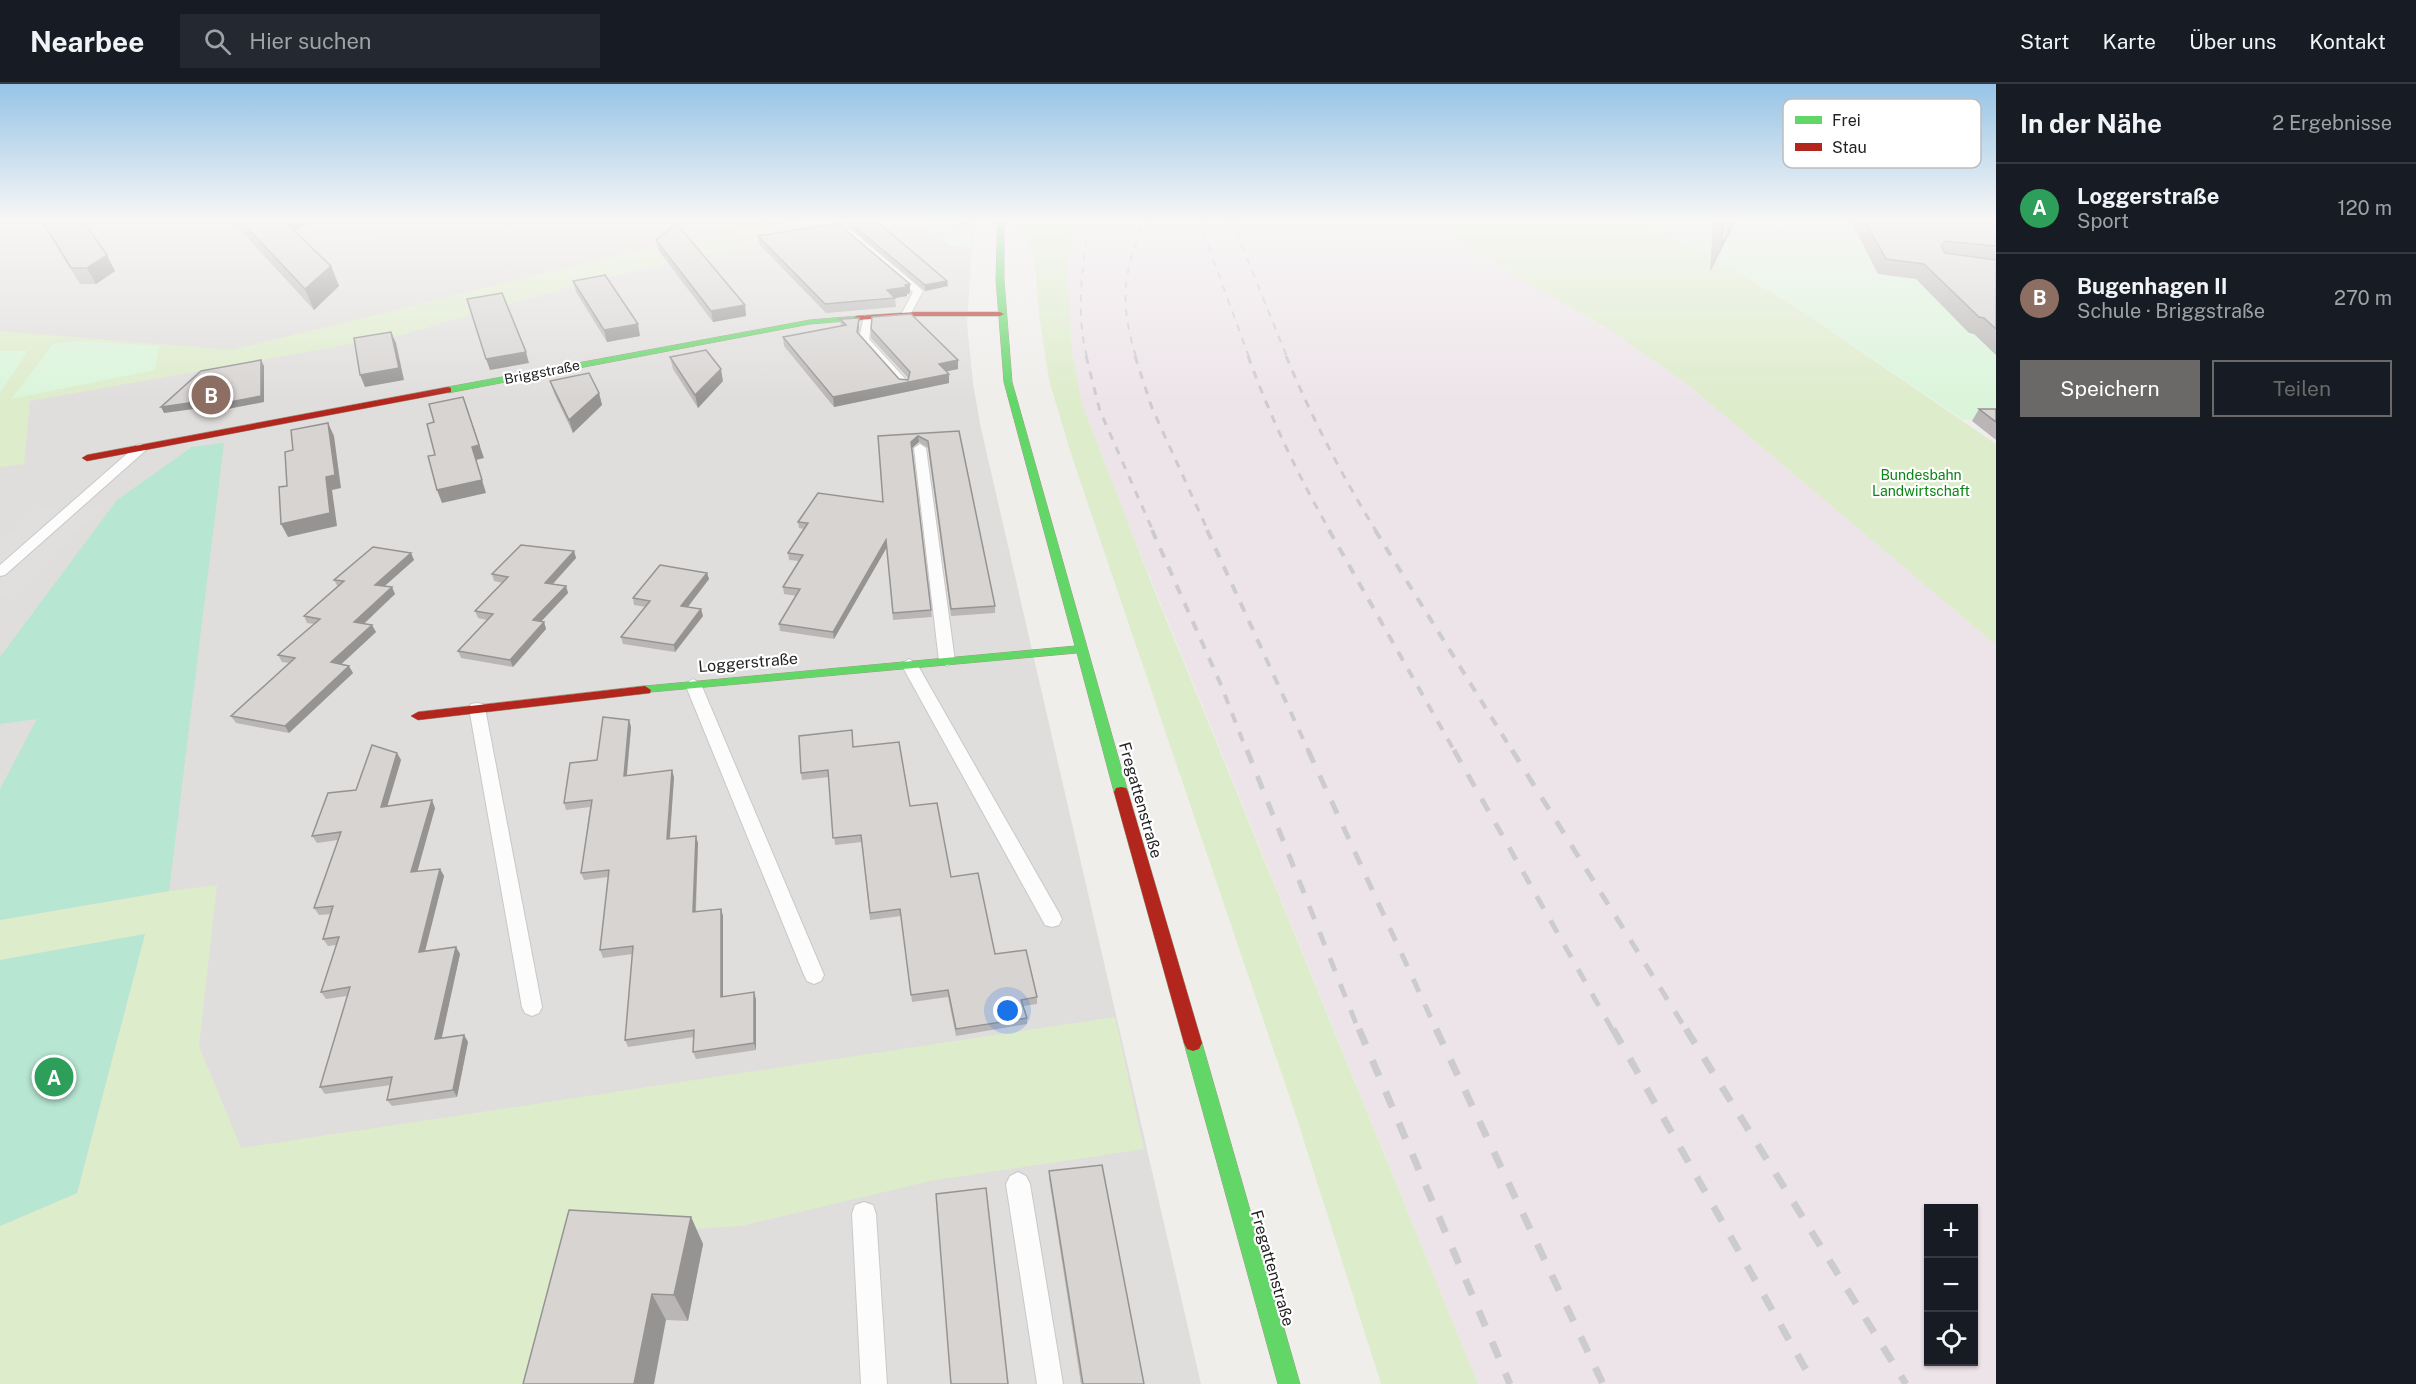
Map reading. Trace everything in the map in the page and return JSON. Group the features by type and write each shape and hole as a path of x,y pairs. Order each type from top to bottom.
{"street":[{"name":"Fregattenstraße","path":"999,280 1000,314 1011,392 1081,650 1289,1384"},
{"name":"Briggstraße","path":"87,458 810,322 906,315 1000,314"},
{"name":"Loggerstraße","path":"418,716 693,684 1081,650"}],"lane":[{"path":"905,280 918,291 906,315"},
{"path":"867,317 864,339 905,385"},
{"path":"0,572 141,448"},
{"path":"920,448 947,661"},
{"path":"909,664 1052,919"},
{"path":"693,684 814,975"},
{"path":"477,708 532,1006"},
{"path":"1018,1184 1050,1384"},
{"path":"864,1214 873,1384"}],"shaded area":[{"path":"0,280 970,280 967,323 980,424 1201,1384 0,1384"},
{"path":"1068,280 1524,280 1612,331 1691,387 1996,645 1996,1384 1478,1384 1122,508 1082,404 1072,352"},
{"path":"36,510 101,510 9,595 0,596 0,542"}],"green space":[{"path":"519,280 596,280 401,335 30,401 24,464 0,467 0,331 231,350"},
{"path":"1036,280 1068,280 1072,352 1082,404 1151,582 1478,1384 1381,1384 1297,1119 1072,457 1049,380"},
{"name":"Bundesbahn Landwirtschaft","path":"1524,280 1750,280 1793,305 1996,444 1996,645 1691,387 1612,331"},
{"path":"1750,280 1996,280 1996,420 1963,420 1794,305"},
{"path":"79,341 159,346 155,370 11,399 53,344"},
{"path":"0,351 28,351 0,393"},
{"path":"224,443 169,891 0,920 0,789 37,719 0,724 0,657 117,500 192,447"},
{"path":"217,885 199,1046 241,1148 1115,1017 1144,1149 930,1181 741,1226 572,1236 530,1384 0,1384 0,1226 77,1193 145,934 0,960 0,920"},
{"path":"145,934 77,1193 0,1226 0,960"}],"building":[{"path":"296,280 316,280 305,289"},
{"path":"608,280 638,324 604,330 573,281"},
{"path":"687,280 724,280 745,305 711,311"},
{"path":"801,280 905,280 910,284 905,285 907,287 887,290 895,298 825,304"},
{"path":"919,280 947,281 925,285"},
{"path":"1940,280 1996,280 1996,329 1984,318 1979,317"},
{"path":"502,293 526,352 486,359 467,299"},
{"path":"911,314 958,360 939,364 949,374 833,397 783,337 846,325 840,319 859,318 857,332 899,379 908,380 910,372 871,329 872,317"},
{"path":"391,332 399,368 360,375 354,338"},
{"path":"706,350 721,369 695,395 670,357"},
{"path":"261,360 261,396 209,406 209,400 161,407 201,371"},
{"path":"589,373 599,393 569,420 550,381"},
{"path":"463,397 479,445 472,447 482,480 437,490 428,456 435,455 427,424 434,422 429,404"},
{"path":"1979,409 1996,409 1996,422"},
{"path":"328,423 335,475 326,477 330,513 281,524 279,487 287,486 285,452 293,450 291,430"},
{"path":"959,431 995,606 951,609 928,441 918,436 911,442 931,610 893,613 886,540 833,632 779,624 800,589 783,587 803,555 788,553 808,523 798,522 818,493 883,502 878,436"},
{"path":"521,545 574,551 545,583 566,586 533,620 544,622 510,660 458,651 493,614 475,611 508,577 492,574"},
{"path":"373,547 411,553 375,585 392,587 354,622 372,625 331,662 349,666 285,726 231,716 295,658 278,655 320,619 304,616 344,581 334,580"},
{"path":"660,565 707,573 681,606 701,609 674,645 621,637 650,601 633,598"},
{"path":"603,717 629,720 624,776 672,770 667,839 696,836 693,912 721,909 721,997 754,992 754,1043 693,1052 694,1030 625,1040 633,946 600,950 609,870 581,873 592,800 564,803 570,763 597,760"},
{"path":"852,730 853,747 899,742 910,806 937,803 951,877 978,873 995,954 1026,950 1037,997 1021,1000 1027,1018 956,1029 948,990 911,995 900,909 870,913 861,835 833,838 828,770 801,773 799,736"},
{"path":"372,745 397,753 381,807 432,800 411,872 440,869 419,952 456,947 435,1039 464,1035 453,1090 387,1100 392,1077 320,1087 350,987 321,992 339,937 323,939 333,906 314,908 341,832 312,836 328,793 356,790"},
{"path":"1102,1165 1144,1384 1083,1384 1049,1171"},
{"path":"986,1188 1008,1384 951,1384 936,1194"},
{"path":"569,1210 691,1217 674,1295 652,1294 634,1384 523,1384"}],"railway":[{"path":"1082,280 1081,322 1087,357"},
{"path":"1127,280 1127,319 1136,357"},
{"path":"1221,280 1249,357"},
{"path":"1256,280 1287,357"},
{"path":"1086,356 1100,411 1153,531"},
{"path":"1135,356 1152,408 1208,531"},
{"path":"1248,356 1285,445 1330,531"},
{"path":"1286,356 1328,445 1376,531"},
{"path":"1152,530 1221,685 1247,752"},
{"path":"1207,530 1309,752"},
{"path":"1329,530 1455,752"},
{"path":"1375,530 1513,752"},
{"path":"1247,750 1359,1031"},
{"path":"1308,750 1437,1031"},
{"path":"1454,750 1613,1031"},
{"path":"1512,750 1687,1031"},
{"path":"1359,1029 1510,1384"},
{"path":"1436,1029 1603,1384"},
{"path":"1613,1029 1814,1384"},
{"path":"1686,1029 1906,1384"}],"traffic: fast":[{"path":"1000,280 1008,382 1121,792"},
{"path":"448,390 810,322 857,318"},
{"path":"645,690 1081,649"},
{"path":"1193,1043 1289,1384"}],"traffic: jam":[{"path":"857,318 916,314 1000,314"},
{"path":"87,458 448,390"},
{"path":"418,716 645,690"},
{"path":"1121,792 1193,1043"}],"place":[{"name":"Bugenhagen II","path":"211,395"},
{"name":"Loggerstraße","path":"54,1077"}]}
